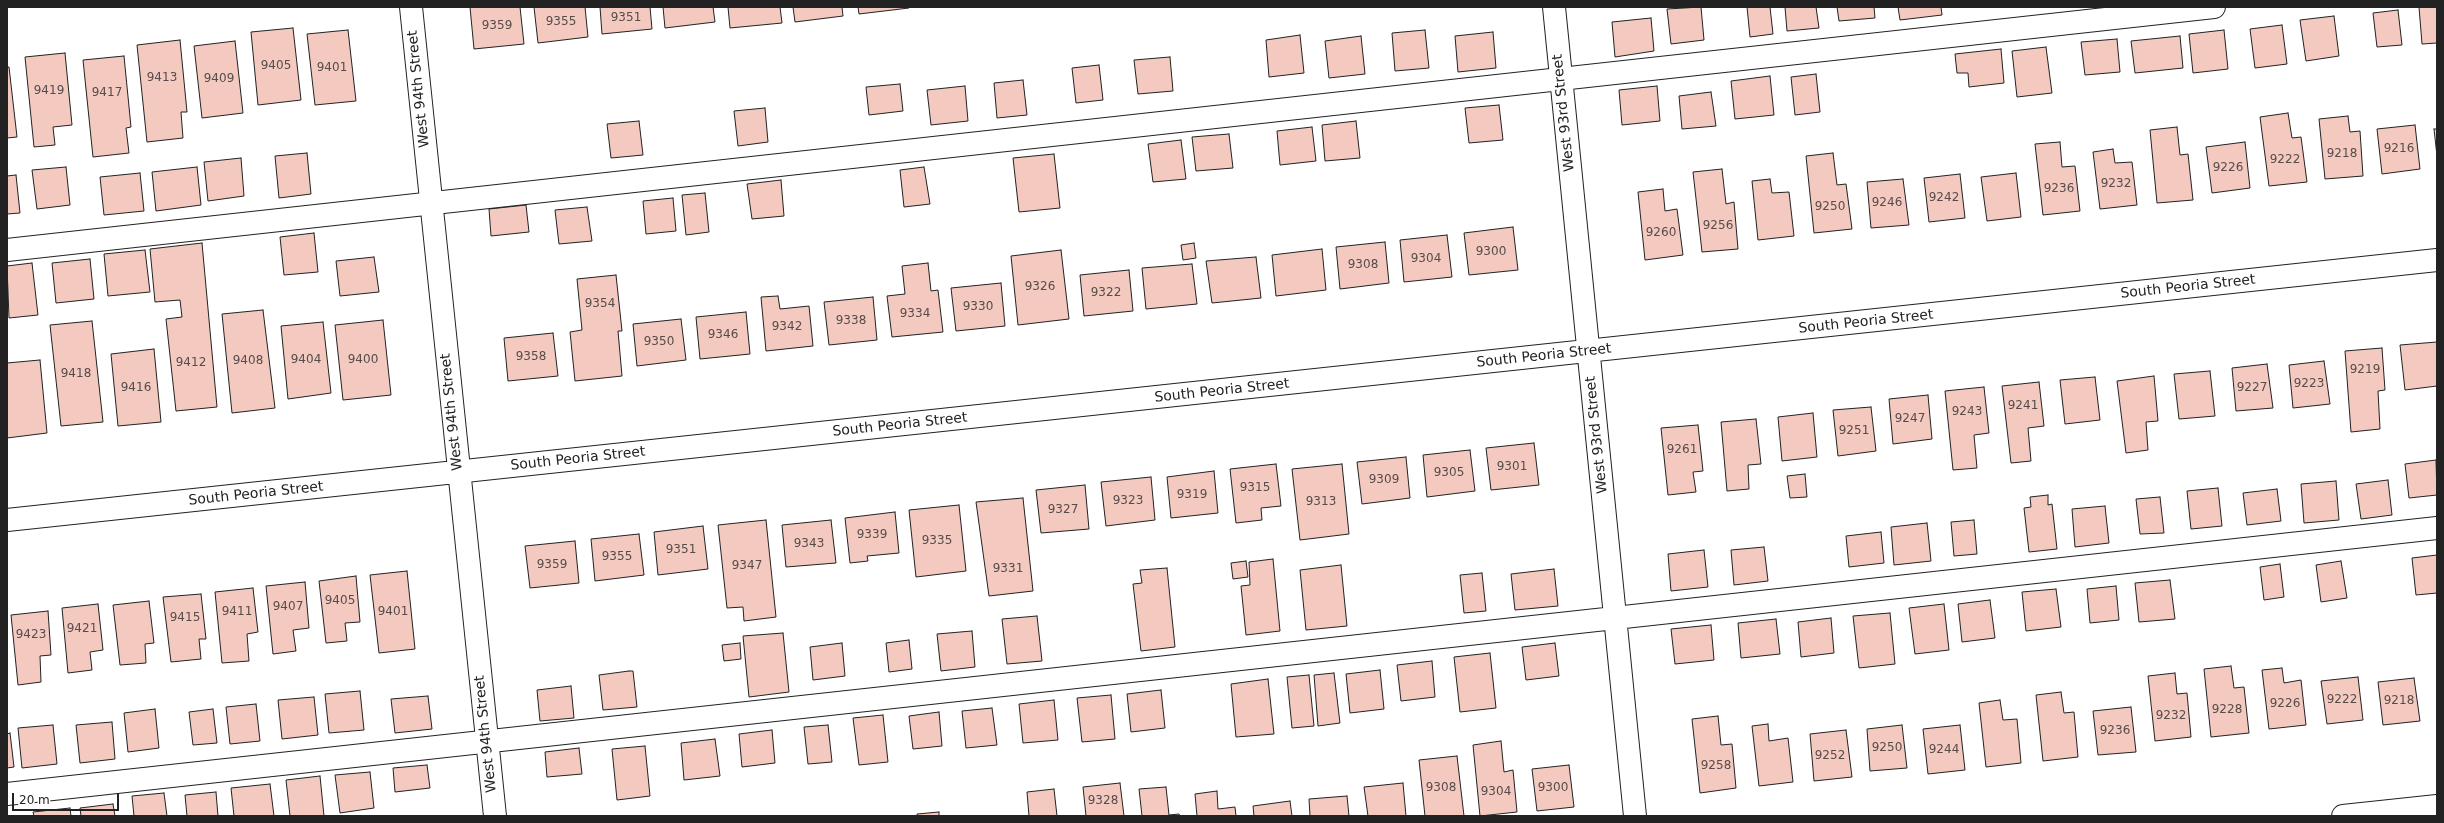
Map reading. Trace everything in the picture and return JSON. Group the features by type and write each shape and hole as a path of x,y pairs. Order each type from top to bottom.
{"street":[{"name":"West 94th Street","path":"411,7 495,816"},
{"name":"West 93rd Street","path":"1554,7 1635,816"},
{"path":"7,250 2214,7"},
{"name":"South Peoria Street","path":"7,520 2437,260"},
{"path":"7,794 2437,528"},
{"path":"2343,816 2437,806"}],"building":[{"path":"470,7 520,7 524,44 474,49"},
{"path":"534,7 585,7 588,37 538,43"},
{"path":"600,7 650,7 652,29 602,34"},
{"path":"663,7 713,7 715,22 665,28"},
{"path":"728,7 780,7 782,23 730,28"},
{"path":"793,7 842,7 843,16 795,22"},
{"path":"858,7 909,7 909,8 859,14"},
{"path":"1701,7 1704,40 1671,44 1667,9"},
{"path":"1747,7 1770,7 1773,34 1750,37"},
{"path":"1785,7 1816,7 1819,28 1787,31"},
{"path":"1837,7 1874,7 1875,18 1839,21"},
{"path":"1898,7 1941,7 1942,15 1900,20"},
{"path":"2419,7 2437,7 2437,43 2422,44"},
{"path":"2398,10 2402,45 2377,47 2373,13"},
{"path":"2334,16 2339,56 2306,61 2300,20"},
{"path":"1651,18 1654,51 1615,57 1612,22"},
{"path":"2282,25 2287,64 2255,68 2250,29"},
{"path":"293,28 301,100 258,105 251,32"},
{"path":"348,30 356,101 315,105 307,34"},
{"path":"1425,30 1429,68 1395,71 1392,33"},
{"path":"2224,30 2228,69 2193,73 2189,34"},
{"path":"1493,32 1496,68 1458,72 1455,36"},
{"path":"1300,35 1304,73 1269,77 1266,40"},
{"path":"1361,36 1365,74 1329,78 1325,41"},
{"path":"2180,36 2183,68 2135,73 2131,41"},
{"path":"2117,39 2120,72 2085,75 2081,42"},
{"path":"180,40 187,112 181,112 183,138 147,142 137,45"},
{"path":"235,41 243,113 202,118 194,46"},
{"path":"2046,47 2052,93 2017,97 2012,51"},
{"path":"2001,49 2004,83 1969,87 1968,73 1957,73 1955,54"},
{"path":"65,53 72,125 53,127 55,145 34,147 25,57"},
{"path":"124,56 131,127 126,128 129,153 93,157 83,60"},
{"path":"1170,57 1173,91 1138,94 1134,60"},
{"path":"1099,65 1103,100 1076,103 1072,68"},
{"path":"7,67 9,67 17,137 7,138"},
{"path":"1816,74 1820,112 1795,115 1791,77"},
{"path":"1770,76 1774,115 1735,119 1731,81"},
{"path":"1023,80 1027,115 997,118 994,83"},
{"path":"900,84 903,111 869,115 866,87"},
{"path":"965,86 968,121 931,125 927,90"},
{"path":"1657,86 1660,121 1622,125 1619,90"},
{"path":"1711,92 1716,126 1682,129 1679,96"},
{"path":"1499,105 1503,140 1469,143 1465,108"},
{"path":"765,108 768,142 738,146 734,111"},
{"path":"2288,113 2292,138 2301,137 2307,182 2269,186 2260,117"},
{"path":"2348,116 2350,132 2360,131 2363,176 2325,179 2319,119"},
{"path":"639,121 643,155 611,158 607,124"},
{"path":"1356,121 1360,158 1325,161 1322,125"},
{"path":"2415,125 2420,169 2382,174 2377,129"},
{"path":"1312,127 1316,161 1280,165 1277,131"},
{"path":"2177,127 2180,155 2188,154 2193,200 2157,203 2150,130"},
{"path":"2434,129 2437,129 2437,156"},
{"path":"1229,134 1233,168 1196,171 1192,137"},
{"path":"1181,140 1186,179 1153,182 1148,144"},
{"path":"2060,142 2062,167 2075,166 2080,211 2043,215 2035,144"},
{"path":"2245,142 2250,188 2212,193 2206,147"},
{"path":"2113,149 2115,163 2132,162 2137,205 2100,209 2093,152"},
{"path":"307,153 311,194 279,198 275,156"},
{"path":"1833,153 1837,185 1846,184 1852,229 1814,233 1806,156"},
{"path":"1054,154 1060,208 1019,212 1013,158"},
{"path":"241,158 244,196 208,201 204,162"},
{"path":"66,167 70,205 37,209 32,170"},
{"path":"197,167 201,205 156,211 152,172"},
{"path":"924,167 930,204 904,207 900,170"},
{"path":"1722,169 1726,204 1734,202 1738,249 1702,252 1693,172"},
{"path":"140,173 144,211 104,215 100,177"},
{"path":"2016,173 2021,217 1987,221 1981,177"},
{"path":"1960,174 1965,218 1929,222 1924,178"},
{"path":"16,175 20,213 7,214 7,176"},
{"path":"1770,179 1772,193 1789,192 1794,236 1758,240 1752,181"},
{"path":"1903,179 1909,225 1871,228 1867,182"},
{"path":"781,180 784,216 752,219 747,184"},
{"path":"1663,189 1665,211 1677,209 1683,255 1645,260 1638,192"},
{"path":"705,193 709,232 686,235 682,195"},
{"path":"673,198 676,231 646,234 643,201"},
{"path":"526,205 529,232 491,236 489,209"},
{"path":"587,207 592,241 559,244 555,210"},
{"path":"1513,227 1518,270 1469,275 1464,233"},
{"path":"314,233 318,272 284,275 280,237"},
{"path":"1447,235 1452,277 1404,282 1400,240"},
{"path":"1385,242 1389,283 1340,289 1336,247"},
{"path":"202,243 217,407 176,411 166,319 182,317 180,300 155,302 150,249"},
{"path":"1194,243 1196,258 1183,260 1181,245"},
{"path":"1322,249 1326,290 1276,296 1272,255"},
{"path":"145,250 150,292 108,296 104,254"},
{"path":"1061,250 1069,319 1018,325 1011,256"},
{"path":"374,257 379,292 340,296 336,261"},
{"path":"1256,257 1261,298 1212,303 1206,261"},
{"path":"90,259 94,299 56,303 52,263"},
{"path":"32,263 38,315 9,318 7,266"},
{"path":"928,263 931,291 938,290 943,332 892,337 887,296 905,294 902,266"},
{"path":"1192,264 1197,304 1146,309 1142,268"},
{"path":"1129,270 1133,311 1084,316 1080,275"},
{"path":"616,275 622,331 618,331 622,376 575,381 570,332 582,330 577,279"},
{"path":"1001,283 1005,326 956,331 951,288"},
{"path":"778,296 780,309 809,306 813,346 766,351 761,297"},
{"path":"873,297 877,340 829,345 824,302"},
{"path":"263,310 275,408 232,413 222,314"},
{"path":"746,312 750,354 700,359 696,317"},
{"path":"681,319 686,360 637,366 633,324"},
{"path":"383,320 391,395 343,400 335,325"},
{"path":"92,321 103,422 61,426 50,325"},
{"path":"323,322 331,393 288,399 281,326"},
{"path":"553,333 558,376 508,381 504,338"},
{"path":"2437,342 2437,386 2405,390 2400,345"},
{"path":"2382,348 2385,390 2378,391 2380,429 2351,432 2345,351"},
{"path":"154,349 161,422 118,426 111,354"},
{"path":"40,360 47,433 7,438 7,363"},
{"path":"2324,361 2330,404 2293,408 2289,365"},
{"path":"2267,364 2273,408 2236,411 2232,368"},
{"path":"2210,371 2215,416 2179,419 2174,374"},
{"path":"2154,376 2158,421 2146,422 2148,450 2126,453 2117,381"},
{"path":"2095,377 2100,420 2065,424 2060,380"},
{"path":"2039,382 2044,426 2028,428 2031,461 2011,463 2002,386"},
{"path":"1984,387 1989,433 1974,435 1977,468 1953,470 1945,391"},
{"path":"1928,395 1932,439 1893,444 1889,399"},
{"path":"1871,407 1876,451 1838,456 1833,410"},
{"path":"1813,413 1817,457 1782,461 1778,417"},
{"path":"1756,419 1761,464 1748,465 1749,489 1727,491 1721,422"},
{"path":"1698,425 1703,471 1693,472 1696,492 1668,495 1661,428"},
{"path":"1534,443 1539,485 1491,490 1486,448"},
{"path":"1470,450 1475,491 1427,497 1423,455"},
{"path":"1406,457 1410,498 1362,504 1357,462"},
{"path":"2436,460 2437,495 2409,498 2405,464"},
{"path":"1276,464 1281,506 1261,508 1262,520 1236,523 1230,469"},
{"path":"1342,464 1349,534 1300,540 1292,469"},
{"path":"1214,471 1218,513 1171,518 1167,477"},
{"path":"1805,474 1807,497 1790,498 1787,476"},
{"path":"1151,477 1155,520 1106,526 1101,482"},
{"path":"2388,480 2392,515 2361,519 2356,484"},
{"path":"2336,481 2339,520 2304,523 2301,484"},
{"path":"1085,485 1089,529 1041,533 1036,490"},
{"path":"2218,488 2222,526 2191,529 2187,491"},
{"path":"2277,489 2281,521 2247,525 2243,493"},
{"path":"2048,495 2048,505 2052,504 2057,549 2029,552 2024,508 2031,507 2030,497"},
{"path":"2160,497 2164,533 2140,534 2136,499"},
{"path":"1023,498 1033,591 989,596 976,502"},
{"path":"959,505 966,571 916,577 909,510"},
{"path":"2105,506 2109,543 2075,547 2072,509"},
{"path":"895,512 899,553 867,556 868,561 850,563 845,518"},
{"path":"766,520 776,617 744,621 743,607 727,608 718,525"},
{"path":"831,520 836,563 786,567 782,525"},
{"path":"1974,520 1977,554 1954,556 1951,522"},
{"path":"1927,523 1931,561 1894,565 1891,527"},
{"path":"703,526 708,569 658,575 654,532"},
{"path":"1881,532 1884,563 1849,567 1846,536"},
{"path":"639,534 644,575 595,581 591,539"},
{"path":"575,541 579,583 530,588 525,546"},
{"path":"1764,547 1768,581 1734,585 1731,550"},
{"path":"1704,550 1708,587 1671,591 1668,554"},
{"path":"2437,555 2437,593 2416,595 2412,558"},
{"path":"1273,559 1280,631 1246,635 1241,586 1250,585 1249,562"},
{"path":"1246,561 1248,577 1233,579 1231,563"},
{"path":"2341,561 2347,598 2321,602 2316,565"},
{"path":"2280,564 2284,597 2264,600 2260,567"},
{"path":"1341,565 1347,626 1306,630 1300,570"},
{"path":"1167,568 1175,647 1141,651 1133,584 1142,583 1140,570"},
{"path":"1554,569 1558,606 1515,610 1511,574"},
{"path":"407,571 415,649 379,653 370,575"},
{"path":"1482,573 1486,611 1464,613 1460,575"},
{"path":"356,576 360,622 345,623 347,641 326,643 319,581"},
{"path":"2170,580 2175,619 2139,622 2135,583"},
{"path":"305,582 309,628 293,630 296,651 273,654 266,586"},
{"path":"2116,586 2119,620 2090,623 2087,589"},
{"path":"253,588 258,632 247,634 249,661 222,663 215,592"},
{"path":"2056,589 2061,627 2026,631 2022,592"},
{"path":"201,594 206,639 199,639 201,659 171,662 163,597"},
{"path":"1990,600 1995,638 1962,642 1958,604"},
{"path":"149,601 154,643 145,644 146,663 120,665 113,605"},
{"path":"98,604 103,650 90,652 92,670 68,673 62,608"},
{"path":"1944,604 1949,650 1915,654 1909,608"},
{"path":"48,611 51,655 40,656 41,682 18,685 11,615"},
{"path":"1890,613 1895,664 1859,668 1853,616"},
{"path":"1037,616 1042,661 1007,664 1002,619"},
{"path":"1831,618 1834,653 1801,657 1798,622"},
{"path":"1776,619 1780,654 1741,658 1738,623"},
{"path":"1711,625 1714,660 1675,664 1671,629"},
{"path":"972,631 975,667 941,671 937,634"},
{"path":"783,633 789,692 749,697 743,636"},
{"path":"909,640 912,669 889,672 886,643"},
{"path":"740,643 741,659 724,661 722,645"},
{"path":"842,643 845,676 813,680 810,647"},
{"path":"1555,643 1559,676 1526,680 1522,647"},
{"path":"1490,653 1496,708 1460,712 1454,657"},
{"path":"1432,661 1435,697 1401,701 1397,665"},
{"path":"2231,666 2234,688 2244,687 2249,733 2211,737 2204,669"},
{"path":"2282,668 2284,683 2301,680 2306,725 2269,729 2262,670"},
{"path":"1380,670 1384,709 1350,713 1346,674"},
{"path":"633,671 637,707 603,710 599,675"},
{"path":"1334,673 1340,723 1318,726 1314,675"},
{"path":"2175,673 2177,694 2187,693 2191,737 2155,741 2148,676"},
{"path":"1309,675 1314,726 1292,728 1287,677"},
{"path":"2358,677 2363,720 2327,724 2321,681"},
{"path":"2414,678 2420,721 2383,725 2378,682"},
{"path":"1268,679 1274,734 1236,737 1231,684"},
{"path":"571,686 574,718 540,721 537,690"},
{"path":"1161,690 1165,728 1131,732 1127,694"},
{"path":"360,691 364,730 329,733 325,694"},
{"path":"2061,692 2064,713 2074,712 2078,757 2043,761 2036,695"},
{"path":"1111,695 1115,739 1082,742 1077,698"},
{"path":"428,696 432,729 395,733 391,699"},
{"path":"314,697 318,735 282,739 278,700"},
{"path":"1054,700 1058,740 1023,743 1019,704"},
{"path":"2000,700 2003,720 2017,719 2021,763 1986,767 1979,703"},
{"path":"256,704 260,741 230,744 226,707"},
{"path":"2131,707 2136,752 2098,755 2093,711"},
{"path":"992,708 997,745 966,748 962,711"},
{"path":"155,709 159,748 128,752 124,713"},
{"path":"213,709 217,743 193,745 189,712"},
{"path":"939,712 942,746 913,749 909,716"},
{"path":"883,715 888,762 859,765 853,718"},
{"path":"1718,716 1721,745 1732,744 1736,788 1700,793 1692,719"},
{"path":"112,722 115,759 80,763 76,725"},
{"path":"1768,724 1769,741 1788,738 1793,782 1759,786 1752,726"},
{"path":"53,725 57,764 22,768 18,728"},
{"path":"828,725 832,762 808,764 804,727"},
{"path":"1902,725 1907,768 1870,771 1867,729"},
{"path":"1960,725 1965,770 1928,774 1923,729"},
{"path":"772,730 775,763 742,767 739,734"},
{"path":"1846,730 1852,777 1814,781 1810,734"},
{"path":"10,733 14,767 7,768 7,734"},
{"path":"715,739 720,776 684,780 681,743"},
{"path":"1501,741 1504,772 1513,770 1517,812 1480,816 1473,745"},
{"path":"645,746 650,796 617,800 612,749"},
{"path":"579,748 582,774 547,777 545,752"},
{"path":"1457,756 1464,816 1425,816 1419,760"},
{"path":"427,765 430,788 395,792 393,768"},
{"path":"1569,765 1574,807 1537,811 1532,769"},
{"path":"370,772 374,808 340,813 335,775"},
{"path":"320,776 324,816 290,816 286,780"},
{"path":"1120,783 1124,816 1086,816 1083,787"},
{"path":"1403,783 1406,816 1368,816 1364,787"},
{"path":"270,784 274,816 234,816 231,788"},
{"path":"1166,787 1169,815 1179,814 1180,816 1142,816 1139,789"},
{"path":"1054,789 1057,816 1029,816 1027,792"},
{"path":"1217,791 1218,809 1235,807 1236,816 1197,816 1195,794"},
{"path":"216,792 218,816 187,816 185,795"},
{"path":"164,793 167,816 134,816 132,796"},
{"path":"1347,796 1349,816 1310,816 1309,799"},
{"path":"1290,801 1292,816 1254,816 1253,806"},
{"path":"113,804 115,816 81,816 80,808"},
{"path":"70,808 71,816 34,816 33,812"},
{"path":"939,812 939,816 917,816 917,814"}]}
